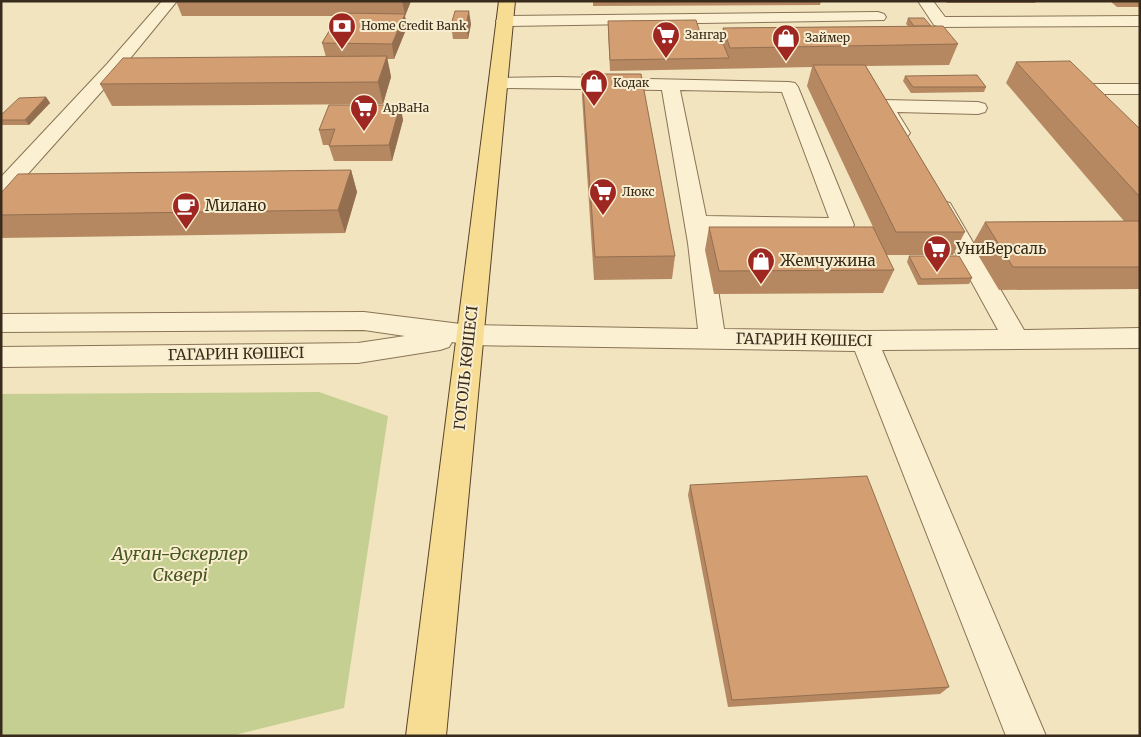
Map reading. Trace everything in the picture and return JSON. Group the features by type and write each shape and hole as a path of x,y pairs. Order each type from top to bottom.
{"main road":[{"name":"ГОГОЛЬ КӨШЕСІ","path":"426,736 506,11"}],"street":[{"path":"1,190 113,68 170,1"},
{"path":"925,1 940,22 1115,21 1137,28"},
{"path":"506,11 878,17"},
{"path":"498,83 558,82 789,87 842,225 696,223"},
{"path":"670,85 696,223 712,339"},
{"path":"1140,89 1080,89 1140,151"},
{"path":"909,150 884,106 978,108"},
{"path":"933,193 1016,340"},
{"name":"ГАГАРИН КӨШЕСІ","path":"1,323 364,321 469,335 865,341 1140,338"},
{"name":"ГАГАРИН КӨШЕСІ","path":"1,357 358,353 469,335"},
{"path":"865,341 1026,736"}],"green space":[{"name":"Ауған-Әскерлер Сквері","path":"319,392 388,416 344,708 231,736 1,736 1,394"}],"building":[{"path":"455,11 469,11 466,25 451,25"},
{"path":"340,13 405,14 392,44 322,43"},
{"path":"908,18 924,18 931,26 914,26"},
{"name":"Зангар","path":"696,20 701,36 720,36 729,58 610,60 608,21"},
{"path":"943,26 958,44 730,48 723,28"},
{"path":"387,56 378,82 100,84 123,58"},
{"path":"1070,61 1140,129 1140,197 1016,62"},
{"path":"813,65 865,65 965,232 896,232"},
{"path":"582,74 641,74 675,256 595,257"},
{"path":"977,75 986,87 913,87 905,76"},
{"path":"46,97 25,120 1,120 1,115 19,98"},
{"path":"329,105 400,105 389,145 329,146 335,129 319,130"},
{"path":"351,170 338,210 1,215 1,193 18,174"},
{"path":"1139,221 1140,267 1013,267 985,222"},
{"path":"709,227 873,227 894,270 719,271"},
{"name":"УниВерсаль","path":"909,256 959,256 972,278 921,279"},
{"path":"867,476 949,687 732,700 690,485"}],"place":[{"name":"Home Credit Bank","path":"342,50"},
{"name":"Зангар","path":"666,59"},
{"name":"Займер","path":"786,62"},
{"name":"Кодак","path":"594,107"},
{"name":"АрВаНа","path":"364,132"},
{"name":"Люкс","path":"603,216"},
{"name":"Милано","path":"186,230"},
{"name":"УниВерсаль","path":"937,273"},
{"name":"Жемчужина","path":"761,285"}]}
